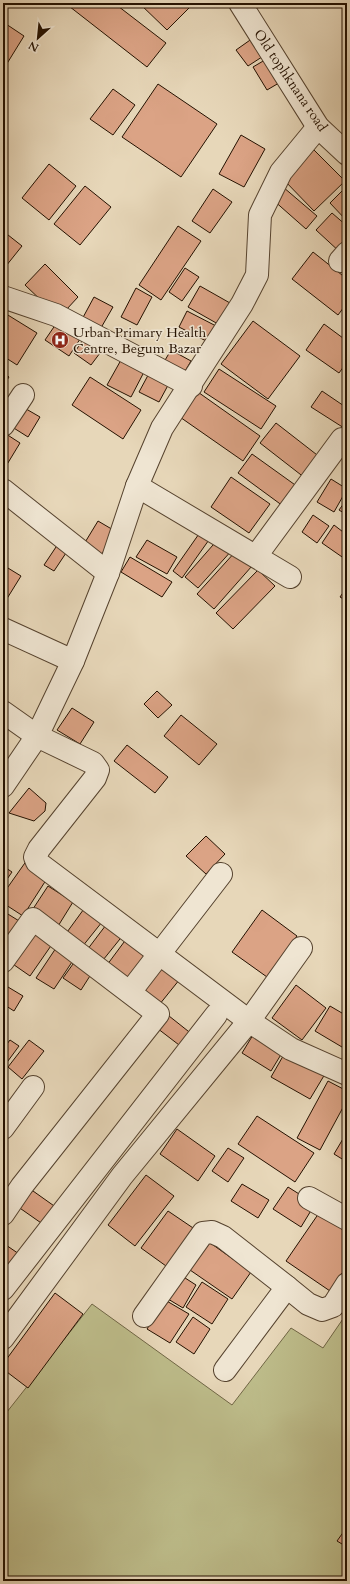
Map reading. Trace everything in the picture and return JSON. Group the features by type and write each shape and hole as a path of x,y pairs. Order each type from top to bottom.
{"street":[{"name":"Old tophknana road","path":"240,3 318,127 344,147"},
{"path":"3,786 37,736 73,661 108,573 136,486 162,428 191,386 242,304 257,274 260,215 281,172 318,127"},
{"path":"3,296 56,315 191,386"},
{"path":"3,425 23,395"},
{"path":"256,556 342,439"},
{"path":"136,486 290,577"},
{"path":"3,490 108,573"},
{"path":"3,629 73,661"},
{"path":"3,712 37,736 93,763 98,770 95,778 38,849 35,857 37,862 249,1020 291,1049 347,1074"},
{"path":"130,992 161,954 221,874"},
{"path":"3,961 33,919 158,1014 22,1186 3,1214"},
{"path":"3,1338 122,1176 249,1020 301,948"},
{"path":"3,1289 216,1015"},
{"path":"3,1128 33,1087"},
{"path":"310,1198 347,1219"},
{"path":"144,1316 203,1233 208,1232 212,1232 223,1237 308,1304 322,1310 333,1306 347,1284"},
{"path":"225,1370 287,1287"}],"shaded area":[{"path":"92,1304 232,1405 291,1328 323,1348 347,1313 347,1581 3,1581 3,1417"}],"building":[{"path":"65,3 114,3 166,43 147,67"},
{"path":"139,3 194,3 167,30"},
{"path":"3,22 24,36 3,70"},
{"path":"253,38 265,55 248,66 236,50"},
{"path":"270,57 284,80 267,90 253,67"},
{"path":"158,84 217,124 181,177 122,137"},
{"path":"113,89 135,105 113,135 90,119"},
{"path":"241,135 265,149 244,187 219,174"},
{"path":"312,148 345,181 314,211 282,178"},
{"path":"49,164 76,186 49,220 22,198"},
{"path":"85,186 111,207 80,245 54,224"},
{"path":"347,186 347,221 330,203"},
{"path":"283,187 317,216 306,229 272,199"},
{"path":"213,189 232,202 210,233 192,221"},
{"path":"332,213 347,226 347,246 341,253 316,230"},
{"path":"178,226 201,241 161,300 139,285"},
{"path":"3,231 22,246 6,266 3,263"},
{"path":"313,252 347,279 347,303 338,315 292,279"},
{"path":"45,264 78,297 66,310 46,305 25,285"},
{"path":"185,268 199,277 182,301 169,292"},
{"path":"200,286 230,303 218,324 188,307"},
{"path":"136,288 152,297 137,325 121,317"},
{"path":"94,297 113,307 98,333 80,323"},
{"path":"187,311 218,327 210,343 179,327"},
{"path":"3,312 37,333 17,365 3,356"},
{"path":"58,321 82,336 69,356 45,340"},
{"path":"253,321 300,356 268,399 221,364"},
{"path":"324,324 347,341 347,362 339,373 306,350"},
{"path":"85,337 103,349 91,365 74,353"},
{"path":"171,350 191,361 181,378 161,367"},
{"path":"121,360 144,372 131,397 107,385"},
{"path":"153,366 173,376 159,402 139,392"},
{"path":"219,369 276,406 261,429 204,392"},
{"path":"3,372 9,377 3,386"},
{"path":"90,377 141,410 123,439 72,405"},
{"path":"195,390 260,436 243,461 177,415"},
{"path":"322,391 347,408 347,424 344,428 311,407"},
{"path":"21,406 40,417 28,437 9,425"},
{"path":"276,423 321,458 305,478 260,443"},
{"path":"3,432 20,443 3,471"},
{"path":"252,454 298,487 283,506 238,473"},
{"path":"231,477 270,504 249,533 211,507"},
{"path":"331,479 347,489 334,512 317,502"},
{"path":"347,499 347,515 339,510"},
{"path":"313,515 329,526 317,543 302,532"},
{"path":"98,521 115,531 102,554 84,544"},
{"path":"334,525 347,535 347,556 345,559 322,543"},
{"path":"201,531 211,537 182,578 173,571"},
{"path":"220,537 233,549 198,588 185,577"},
{"path":"147,540 177,557 167,574 136,557"},
{"path":"58,544 68,550 54,571 44,565"},
{"path":"236,551 252,566 214,609 197,594"},
{"path":"130,557 172,582 162,597 121,572"},
{"path":"3,565 21,576 3,605"},
{"path":"258,570 275,586 233,629 216,613"},
{"path":"347,587 347,601 340,597"},
{"path":"157,691 172,705 158,718 144,704"},
{"path":"72,708 94,722 80,744 57,730"},
{"path":"181,715 217,744 199,765 164,736"},
{"path":"127,745 168,777 155,793 114,761"},
{"path":"29,788 46,803 45,811 34,821 9,813"},
{"path":"206,836 225,854 206,874 186,856"},
{"path":"27,860 48,877 23,916 3,903 3,894"},
{"path":"3,866 12,872 3,885"},
{"path":"48,886 73,902 55,931 29,915"},
{"path":"89,902 106,917 78,952 62,939"},
{"path":"262,910 297,936 267,977 232,952"},
{"path":"3,911 24,924 16,938 3,930"},
{"path":"109,921 124,934 99,965 84,954"},
{"path":"32,923 55,940 30,976 7,960"},
{"path":"130,934 155,955 129,988 104,969"},
{"path":"58,945 76,956 54,989 36,978"},
{"path":"161,956 184,974 155,1010 133,993"},
{"path":"78,957 95,968 81,990 63,978"},
{"path":"3,984 23,996 14,1011 3,1004"},
{"path":"296,985 326,1008 302,1040 272,1018"},
{"path":"330,1006 347,1016 347,1050 315,1031"},
{"path":"164,1012 193,1035 183,1048 153,1025"},
{"path":"256,1030 285,1048 271,1071 242,1053"},
{"path":"10,1040 19,1046 5,1065 3,1064 3,1049"},
{"path":"29,1040 44,1051 22,1079 8,1067"},
{"path":"286,1051 325,1074 310,1099 271,1077"},
{"path":"328,1081 347,1091 347,1100 320,1150 297,1138"},
{"path":"257,1116 314,1153 295,1182 238,1144"},
{"path":"177,1129 215,1156 198,1181 160,1154"},
{"path":"347,1132 347,1162 334,1154"},
{"path":"228,1148 244,1158 228,1182 212,1171"},
{"path":"146,1175 174,1196 135,1246 108,1225"},
{"path":"242,1184 269,1200 258,1218 231,1201"},
{"path":"26,1186 57,1208 44,1225 14,1204"},
{"path":"288,1187 315,1204 301,1227 273,1209"},
{"path":"168,1211 199,1232 173,1271 141,1248"},
{"path":"319,1213 347,1232 347,1266 330,1291 286,1261"},
{"path":"209,1242 251,1272 232,1299 190,1270"},
{"path":"3,1243 22,1256 3,1279"},
{"path":"182,1276 196,1285 183,1308 168,1299"},
{"path":"202,1282 228,1299 212,1324 186,1307"},
{"path":"55,1293 83,1314 28,1388 3,1369 3,1364"},
{"path":"165,1300 189,1314 170,1343 147,1329"},
{"path":"193,1317 210,1329 194,1354 176,1342"},
{"path":"347,1527 347,1547 337,1541"}],"place":[{"name":"Urban Primary Health Centre, Begum Bazar","path":"60,340"}]}
